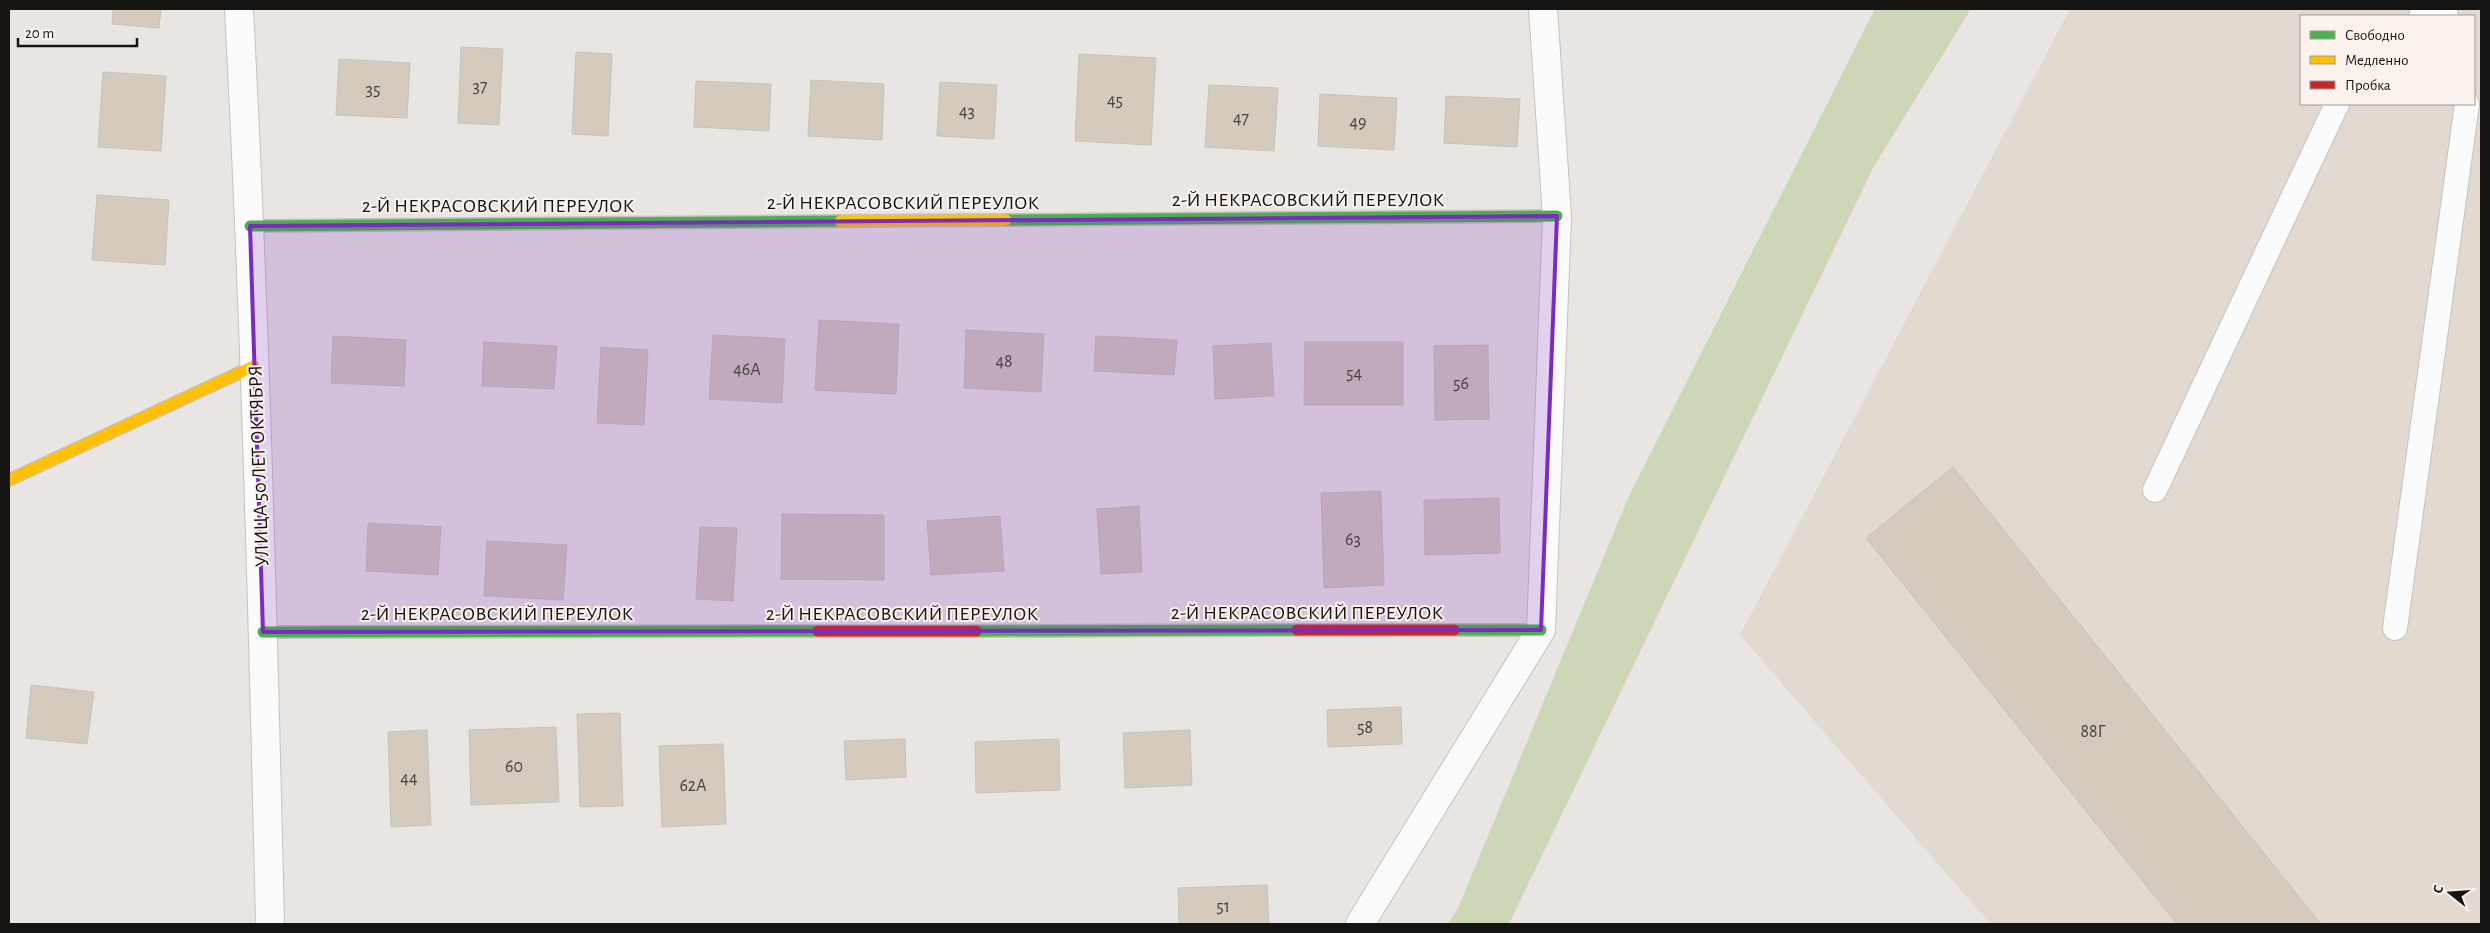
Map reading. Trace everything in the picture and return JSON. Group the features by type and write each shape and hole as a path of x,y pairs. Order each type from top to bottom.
{"street":[{"name":"УЛИЦА 50 ЛЕТ ОКТЯБРЯ","path":"239,9 250,226 270,924"},
{"path":"1360,924 1541,630 1557,216 1543,9"},
{"name":"2-Й НЕКРАСОВСКИЙ ПЕРЕУЛОК","path":"250,226 1557,216"},
{"path":"9,480 254,366"},
{"name":"2-Й НЕКРАСОВСКИЙ ПЕРЕУЛОК","path":"263,632 1541,630"}],"lane":[{"path":"2156,490 2337,105"},
{"path":"2395,628 2467,105"}],"highlighted area":[{"path":"1557,216 1541,630 263,632 250,226"}],"shaded area":[{"path":"2070,9 2481,9 2481,924 1990,924 1740,635"}],"green space":[{"path":"1875,9 1971,9 1874,166 1509,924 1448,924 1458,908 1629,496"}],"building":[{"path":"113,9 161,9 159,28 112,24"},
{"path":"461,47 503,49 499,125 458,123"},
{"path":"576,52 612,54 608,136 572,134"},
{"path":"1079,54 1156,58 1151,145 1075,141"},
{"path":"339,59 410,63 407,118 336,115"},
{"path":"103,72 166,76 161,151 98,147"},
{"path":"811,80 884,84 882,140 808,136"},
{"path":"696,81 771,84 769,131 694,127"},
{"path":"940,82 997,85 994,139 937,136"},
{"path":"1209,85 1278,88 1274,151 1205,147"},
{"path":"1320,94 1397,98 1394,150 1318,146"},
{"path":"1446,96 1520,99 1517,147 1444,143"},
{"path":"97,195 169,200 165,265 92,260"},
{"path":"819,320 899,324 896,394 815,390"},
{"path":"966,330 1044,334 1041,392 964,388"},
{"path":"713,335 785,339 782,403 709,399"},
{"path":"333,336 406,340 404,386 331,383"},
{"path":"1096,336 1177,340 1174,375 1094,371"},
{"path":"484,342 557,346 554,389 482,386"},
{"path":"1305,342 1403,342 1403,405 1304,405"},
{"path":"1271,343 1274,396 1215,399 1213,346"},
{"path":"1488,345 1489,419 1435,420 1434,346"},
{"path":"601,347 648,350 644,425 597,423"},
{"path":"1953,467 2321,924 2177,924 1866,538"},
{"path":"1381,491 1384,585 1324,588 1321,493"},
{"path":"1499,498 1500,553 1425,555 1424,500"},
{"path":"1139,506 1142,572 1101,574 1097,509"},
{"path":"782,514 884,515 884,580 781,579"},
{"path":"1000,516 1004,571 931,575 927,521"},
{"path":"368,523 441,527 438,575 366,571"},
{"path":"700,527 737,528 733,601 696,599"},
{"path":"487,541 567,545 563,600 484,596"},
{"path":"31,685 94,692 87,744 26,738"},
{"path":"1401,707 1402,744 1328,747 1327,710"},
{"path":"620,713 623,806 580,807 577,714"},
{"path":"556,727 559,802 471,805 469,730"},
{"path":"427,730 431,825 391,827 388,732"},
{"path":"1190,730 1192,785 1125,788 1123,733"},
{"path":"905,739 906,777 846,780 844,741"},
{"path":"1059,739 1060,790 976,793 975,742"},
{"path":"723,744 726,824 662,827 659,746"},
{"path":"1267,885 1269,924 1179,924 1178,888"}],"traffic: fast":[{"path":"1006,220 1557,216"},
{"path":"250,226 840,221"},
{"path":"976,631 1297,630"},
{"path":"1454,630 1541,630"},
{"path":"263,632 818,631"}],"traffic: slow":[{"path":"840,221 1006,220"},
{"path":"9,480 254,366"}],"traffic: jam":[{"path":"1297,630 1454,630"},
{"path":"818,631 976,631"}]}
